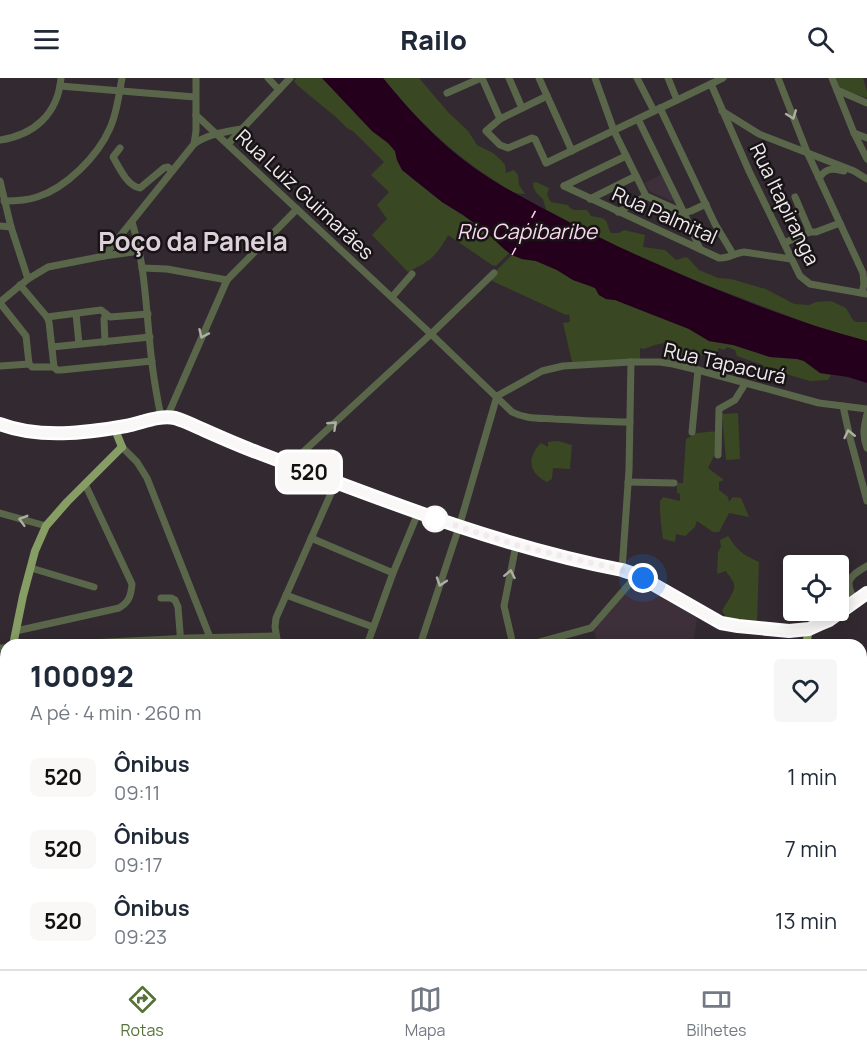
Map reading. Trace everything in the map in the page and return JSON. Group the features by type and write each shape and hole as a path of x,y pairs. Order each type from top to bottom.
{"main road":[{"path":"0,424 38,432 93,430 164,417 186,422 258,453 459,527 516,545 637,575 721,623 789,631 809,629 829,620 867,592"},
{"path":"14,639 35,551 46,526 122,447 124,426"},
{"path":"114,427 122,447"},
{"path":"807,639 809,629"}],"street":[{"path":"4,201 21,201 38,197 59,186 81,168 98,150 111,127 122,78"},
{"path":"194,144 196,78"},
{"path":"268,78 279,90"},
{"path":"228,144 290,78"},
{"path":"447,93 482,78 500,119"},
{"path":"509,78 522,108"},
{"path":"539,78 572,151"},
{"path":"595,78 614,130 646,196 684,213 706,204"},
{"path":"637,78 657,110 720,234 733,254"},
{"path":"668,78 677,100"},
{"name":"Rua Itapiranga","path":"701,78 722,111 800,276 810,284 864,293"},
{"path":"547,96 500,119 486,131 500,145 508,148 530,138 535,139 546,163 723,78"},
{"path":"778,78 807,152 863,273 864,293"},
{"path":"832,78 867,159"},
{"path":"0,140 14,138 31,131 54,105 60,82 195,97"},
{"path":"837,90 867,103"},
{"path":"722,111 759,134 854,171 866,180"},
{"name":"Rua Luiz Guimarães","path":"196,115 512,412 519,416 587,422 630,422"},
{"path":"638,119 700,249"},
{"path":"104,256 194,144 205,137 242,129"},
{"path":"854,133 867,138"},
{"path":"120,148 113,157 135,188 140,188 168,167 172,171"},
{"name":"Rua Palmital","path":"626,156 564,186 722,258 744,252 791,259"},
{"path":"819,178 823,172 831,168 843,170 866,180"},
{"path":"590,199 636,176"},
{"path":"0,181 11,227 28,279"},
{"path":"618,212 646,196"},
{"path":"795,197 810,232"},
{"path":"164,417 227,280 297,209"},
{"path":"132,222 140,251 152,361 164,417"},
{"path":"784,243 840,223"},
{"path":"0,226 11,227"},
{"path":"29,364 26,336 0,302 39,271 56,265 140,251"},
{"path":"142,268 167,269 227,280"},
{"path":"290,464 494,273"},
{"path":"392,297 412,274"},
{"path":"20,285 47,317 54,367"},
{"path":"47,317 101,310 110,317 148,314"},
{"path":"76,314 79,344"},
{"path":"105,314 105,342"},
{"path":"52,347 150,337"},
{"path":"0,366 29,364 33,367 54,367 61,370 152,361"},
{"path":"622,570 628,482 631,362"},
{"name":"Rua Tapacurá","path":"497,396 542,371 563,366 631,362 674,364 819,404 867,411"},
{"path":"692,432 699,370"},
{"path":"718,455 719,409 735,400 745,384"},
{"path":"422,639 459,527 497,396"},
{"path":"843,406 867,501"},
{"path":"867,411 863,431 867,448"},
{"path":"122,447 147,478 211,639"},
{"path":"277,639 276,618 336,482"},
{"path":"628,482 674,483"},
{"path":"16,630 119,608 130,597 132,584 85,484"},
{"path":"0,513 46,526"},
{"path":"369,639 418,513"},
{"path":"311,538 393,573"},
{"path":"512,639 504,606 516,545"},
{"path":"855,602 848,589 850,580 854,574 867,566"},
{"path":"31,568 94,587"},
{"path":"551,639 591,628 637,575"},
{"path":"286,595 374,627"},
{"path":"160,598 171,598 177,603 181,639"},
{"path":"244,639 276,636"}],"shaded area":[{"path":"662,174 674,200 672,201 649,191 645,183"},
{"path":"634,586 646,586 697,618 694,639 596,639 594,631 626,591"}],"green space":[{"path":"296,78 322,78 372,131 395,151 402,170 442,202 485,231 509,253 496,266 492,265 448,235 432,258 408,272 372,235 387,219 377,205 389,192 371,175 384,162 354,132 297,85 294,81"},
{"path":"383,78 419,78 468,131 477,145 501,160 505,165 506,173 514,170 525,194 507,189 447,145 420,120"},
{"path":"836,78 863,78 867,98 840,89"},
{"path":"536,182 549,188 547,195 551,202 568,205 574,210 587,210 591,216 605,220 611,233 624,230 645,235 643,247 665,250 676,260 686,257 699,270 718,278 731,279 766,289 794,304 809,305 831,301 846,308 856,322 867,322 867,341 823,329 701,283 605,241 546,210 543,199 534,188 533,183"},
{"path":"512,255 536,261 557,270 573,280 595,288 599,295 606,299 615,300 689,329 709,341 733,345 770,357 797,359 804,361 820,373 831,375 828,380 810,381 779,372 771,375 763,365 737,356 735,350 727,347 724,350 719,348 715,358 706,355 699,356 697,367 663,358 664,343 640,348 640,359 572,362 563,323 570,322 569,314 566,315 488,279"},
{"path":"738,413 740,459 726,460 722,414"},
{"path":"718,431 715,454 708,468 724,480 719,482 719,490 728,497 729,502 733,497 741,498 749,517 729,513 719,532 713,532 697,521 695,527 685,536 676,534 675,542 663,539 660,501 663,497 680,501 677,483 683,483 686,439 697,433"},
{"path":"558,441 572,445 570,469 553,468 552,479 547,482 533,470 533,454 541,443 548,447 548,442"},
{"path":"728,536 741,552 759,562 757,621 726,617 722,611 734,587 726,571 717,574 720,540"}],"water":[{"name":"Rio Capibaribe","path":"322,78 383,78 436,137 460,158 482,174 522,197 612,244 703,284 784,315 867,341 867,383 848,377 820,373 804,361 797,359 770,357 733,345 709,341 689,329 615,300 606,299 599,295 595,288 573,280 557,270 536,261 512,255 485,231 442,202 402,170 395,151 372,131"}],"ferry route":[{"path":"512,255 538,206"}],"bus line":[{"name":"520","path":"0,424 38,432 63,432 124,426 161,417 178,419 258,453 418,513 516,545 637,575 721,623 789,631 809,629 829,620 867,593"}],"district":[{"name":"Poço da Panela","path":"193,241"}],"route":[{"path":"435,519 516,545 622,570 643,578"}]}
